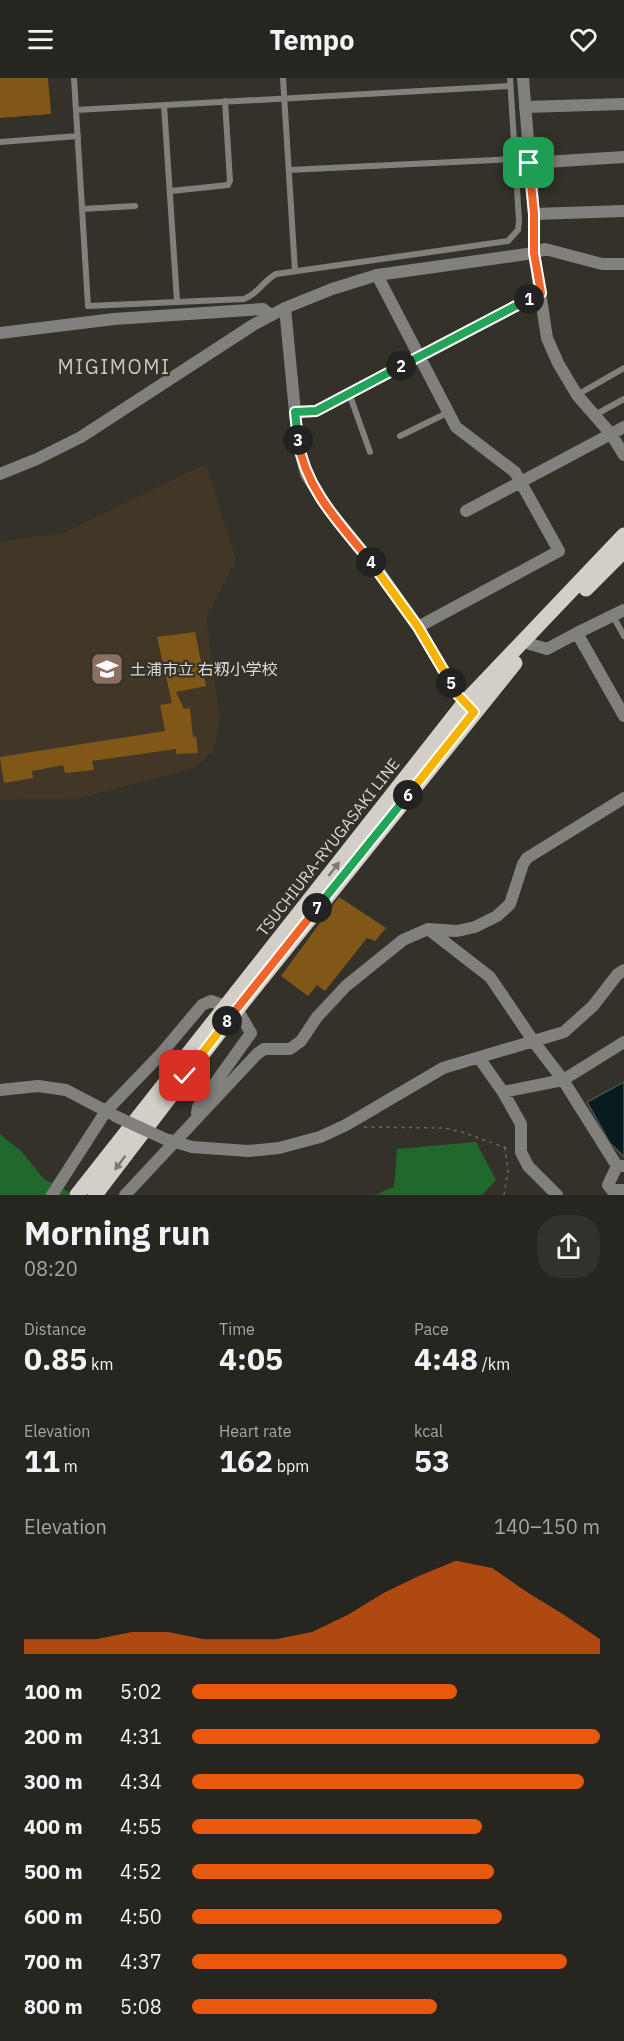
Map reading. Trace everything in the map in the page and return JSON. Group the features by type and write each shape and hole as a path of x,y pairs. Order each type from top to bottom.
{"main road":[{"name":"TSUCHIURA-RYUGASAKI LINE","path":"76,1195 231,1008 470,707 624,535"},
{"name":"TSUCHIURA-RYUGASAKI LINE","path":"470,707 624,551"},
{"name":"TSUCHIURA-RYUGASAKI LINE","path":"95,1195 231,1008"}],"street":[{"path":"523,78 534,214 534,253 547,338 558,363 577,394 611,434 624,455"},
{"path":"525,107 624,104"},
{"path":"529,163 624,157"},
{"path":"534,214 624,211"},
{"path":"0,474 81,437 271,315 332,289 377,275 534,253 545,249 602,264 624,264"},
{"path":"377,275 456,426 515,472 559,551 418,627"},
{"path":"295,412 316,411 541,293"},
{"path":"285,308 298,443 306,474 329,510 378,570 418,627 458,695 470,707"},
{"path":"0,333 114,319 263,309 271,315"},
{"path":"466,511 624,426"},
{"path":"530,644 547,649 618,613"},
{"path":"577,633 624,716"},
{"path":"125,1195 169,1140 195,1121 257,1054 264,1049 290,1049 301,1041 317,1017 346,986 403,940 428,929 457,931 475,927 497,916 510,904 526,858 624,798"},
{"path":"428,929 490,977 621,1166 608,1185 612,1190 624,1190"},
{"path":"0,1090 38,1086 66,1090 111,1114 169,1140 192,1147 248,1151 279,1148 321,1137 346,1125 442,1068 564,1032 622,976"},
{"path":"52,1195 111,1114 160,1054 202,1005 211,1001 231,1008 251,1033 198,1107 195,1121"},
{"path":"503,1092 563,1080 624,1042"},
{"path":"479,1058 503,1092 521,1124 521,1152 528,1166 557,1195"}],"lane":[{"path":"74,78 88,306 244,299 258,291 269,278 276,274 508,241 518,230 519,221 510,78"},
{"path":"283,78 295,271"},
{"path":"76,110 510,86"},
{"path":"171,191 228,185 230,181 225,101"},
{"path":"164,105 177,301"},
{"path":"0,142 78,136"},
{"path":"289,170 514,159"},
{"path":"82,209 135,206"},
{"path":"577,394 624,368"},
{"path":"349,393 370,452"},
{"path":"595,415 624,399"},
{"path":"400,436 449,412"},
{"path":"618,613 624,636"}],"path":[{"path":"346,1125 375,1128 415,1126 444,1128 521,1152"},
{"path":"504,1147 508,1170 504,1195"}],"shaded area":[{"name":"土浦市立 右籾小学校","path":"206,464 236,560 206,619 220,719 214,750 194,768 77,799 0,800 0,542 63,533"},
{"path":"624,1082 624,1157 610,1143 587,1102"}],"green space":[{"path":"0,1134 22,1152 44,1179 75,1195 0,1195"},
{"path":"476,1142 496,1180 482,1195 375,1195 394,1187 397,1149"}],"building":[{"path":"0,78 48,78 51,114 0,118"},
{"path":"195,632 206,686 176,692 184,709 190,708 193,738 196,736 198,753 176,754 176,749 92,761 94,770 65,773 63,765 32,771 33,778 4,783 0,757 165,731 160,705 172,703 157,637"},
{"path":"339,897 386,928 375,941 367,938 325,991 317,985 308,996 281,976"}],"place":[{"name":"土浦市立 右籾小学校","path":"107,669"}],"district":[{"name":"MIGIMOMI","path":"114,366"}],"route":[{"path":"185,1076 474,712 458,695 418,627 378,570 329,510 306,474 298,443 295,412 316,411 541,293 534,253 534,214 529,163"}]}
